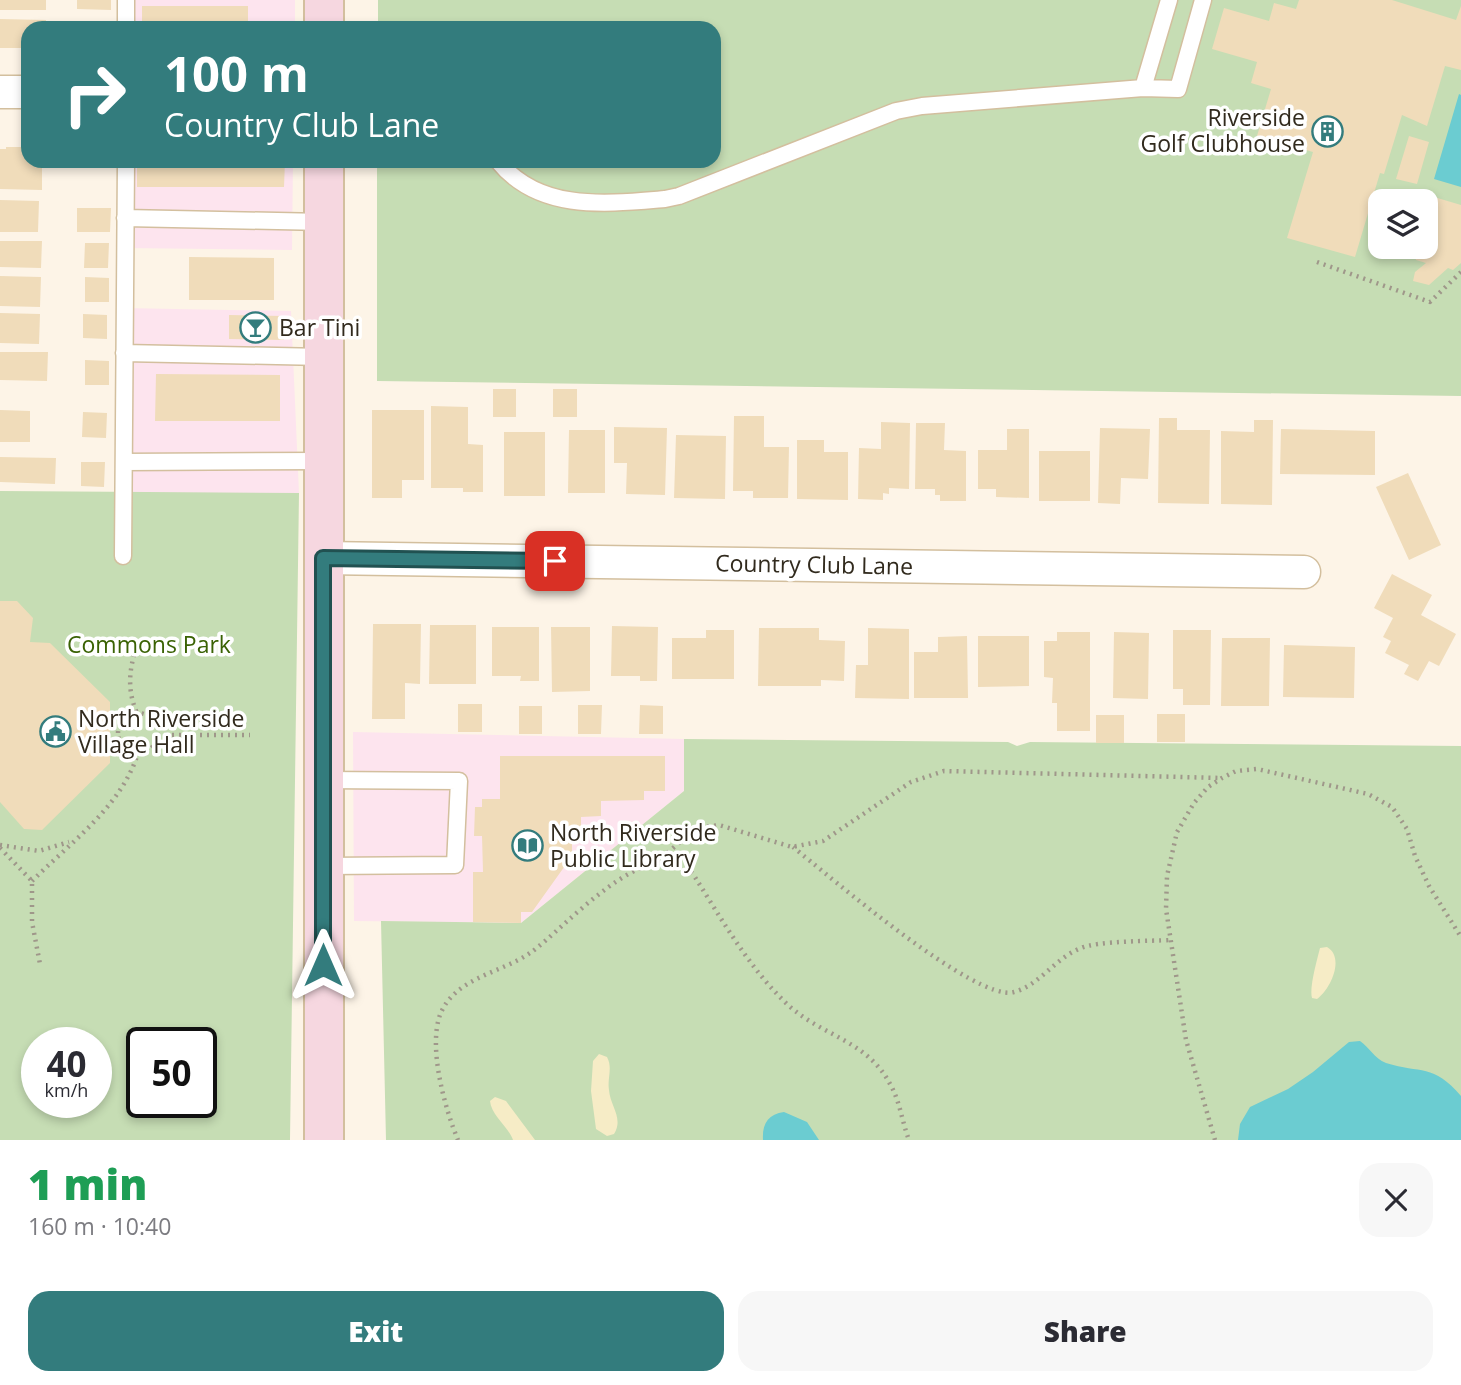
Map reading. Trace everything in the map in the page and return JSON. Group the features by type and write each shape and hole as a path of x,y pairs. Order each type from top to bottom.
{"main road":[{"path":"324,0 324,21"},
{"path":"324,168 324,1140"}],"street":[{"path":"0,92 21,92"},
{"name":"Country Club Lane","path":"323,558 1304,572"}],"lane":[{"path":"126,0 126,21"},
{"path":"1143,88 1169,0"},
{"path":"505,168 517,181 532,190 563,201 665,199 679,196 896,111 922,106 1143,88 1178,89 1203,0"},
{"path":"123,556 126,168"},
{"path":"125,218 324,222"},
{"path":"124,353 323,358"},
{"path":"124,462 324,461"},
{"path":"324,780 459,780 455,865 324,866"}],"path":[{"path":"1317,262 1430,302 1461,272"},
{"path":"136,648 130,671 130,684 137,713"},
{"path":"137,713 144,714 155,722 158,735 153,746 138,753 131,752 121,743 118,730 125,718 137,713"},
{"path":"158,735 250,735"},
{"path":"32,881 119,793 131,774 138,753"},
{"path":"1215,1140 1186,1040 1165,894 1177,832 1194,803 1208,787 1236,771 1257,769 1381,799 1392,807 1403,822 1421,870 1461,937"},
{"path":"792,847 823,841 911,782 944,771 1222,778"},
{"path":"657,862 696,828 719,825 792,847 945,965 985,987 1012,993 1031,985 1057,960 1083,947 1171,940"},
{"path":"0,847 39,851 73,841"},
{"path":"0,847 32,881 32,922 40,964"},
{"path":"458,1140 436,1051 436,1031 440,1014 449,999 473,981 524,957 594,898 639,868 657,862 677,863 693,874 755,967 788,1005 808,1020 868,1054 892,1086 909,1140"},
{"path":"450,1140 454,1131"}],"shaded area":[{"path":"125,0 295,0 295,21 125,21"},
{"path":"124,168 293,168 292,250 124,248"},
{"path":"123,308 291,311 299,493 122,493"},
{"path":"353,732 684,739 684,791 521,923 354,921"}],"green space":[{"path":"378,0 1461,0 1461,396 377,381 377,168 721,168 721,21 378,21"},
{"name":"Commons Park","path":"0,491 299,493 290,1140 0,1140"},
{"path":"684,739 1008,742 1017,746 1030,742 1461,746 1461,1140 386,1140 381,921 521,923 684,791"}],"sand":[{"path":"1327,947 1335,958 1334,973 1322,994 1317,999 1312,998 1312,981 1320,948"},
{"path":"599,1054 607,1057 609,1061 609,1090 618,1123 614,1134 607,1136 596,1129 591,1091 593,1061"},
{"path":"495,1097 506,1101 535,1140 513,1140 491,1106 490,1101"}],"water":[{"path":"1459,94 1461,95 1461,187 1434,179"},
{"path":"1360,1041 1386,1063 1426,1071 1442,1078 1451,1086 1461,1096 1461,1140 1238,1140 1240,1124 1250,1107 1288,1089 1349,1042"},
{"path":"784,1112 807,1122 819,1140 763,1140 767,1121"}],"building":[{"path":"0,0 46,0 46,10 0,10"},
{"path":"77,0 111,0 111,10 77,9"},
{"name":"Riverside Golf Clubhouse","path":"1299,0 1392,0 1456,20 1461,6 1461,70 1445,66 1427,126 1402,115 1384,174 1380,173 1375,189 1368,189 1368,213 1355,257 1287,238 1313,152 1257,136 1271,89 1251,83 1257,62 1212,49 1224,8 1269,21 1274,3 1296,9"},
{"path":"142,6 248,6 248,21 142,21"},
{"path":"0,19 46,20 21,21 21,48 0,48"},
{"path":"1409,136 1429,142 1417,184 1396,179"},
{"path":"21,147 21,168 42,168 42,190 0,189 0,149"},
{"path":"137,168 285,168 284,187 137,187"},
{"path":"1438,198 1461,205 1461,263 1453,270 1448,268 1429,285 1413,281 1415,272 1426,263 1416,260 1438,259"},
{"path":"0,200 39,201 38,232 0,232"},
{"path":"77,208 111,208 110,232 77,232"},
{"path":"0,241 42,241 41,268 0,267"},
{"path":"85,243 109,243 108,268 84,268"},
{"path":"189,257 274,258 274,300 189,300"},
{"path":"0,276 41,277 40,307 0,306"},
{"path":"85,277 109,278 109,302 85,302"},
{"path":"0,313 40,314 39,344 0,343"},
{"path":"83,314 107,315 107,339 83,338"},
{"name":"Bar Tini","path":"229,315 284,316 284,340 229,339"},
{"path":"0,352 48,352 47,381 0,380"},
{"path":"85,360 109,361 109,385 85,385"},
{"path":"156,374 280,375 280,421 155,421"},
{"path":"493,389 516,389 516,417 493,417"},
{"path":"553,389 577,389 577,417 553,417"},
{"path":"431,406 468,407 468,444 483,445 483,492 463,492 463,488 431,488"},
{"path":"0,410 30,411 30,442 0,442"},
{"path":"372,410 424,410 424,480 402,480 402,498 372,498"},
{"path":"83,412 107,413 106,438 82,437"},
{"path":"734,416 764,416 764,447 789,447 788,498 753,498 753,491 733,491"},
{"path":"1159,418 1177,418 1177,430 1210,430 1209,504 1158,503"},
{"path":"1254,420 1273,420 1272,505 1221,504 1221,431 1254,432"},
{"path":"881,422 910,423 909,489 889,488 889,494 883,493 883,500 858,499 859,448 881,449"},
{"path":"916,423 945,423 944,450 966,451 966,501 940,501 940,495 935,495 935,489 915,489"},
{"path":"614,427 667,428 665,495 626,494 627,463 614,463"},
{"path":"1100,428 1150,429 1148,479 1121,478 1120,504 1098,503"},
{"path":"1007,429 1029,429 1029,498 996,497 996,489 978,489 978,450 1007,450"},
{"path":"1281,429 1375,431 1375,475 1280,474"},
{"path":"569,430 605,430 605,493 568,493"},
{"path":"504,432 545,432 545,496 504,496"},
{"path":"676,435 726,436 725,499 674,498"},
{"path":"797,440 824,440 824,452 848,452 848,500 797,499"},
{"path":"1039,451 1090,451 1090,501 1039,501"},
{"path":"0,457 56,458 55,484 0,482"},
{"path":"81,462 105,462 104,487 81,486"},
{"path":"1408,473 1441,545 1409,560 1376,487"},
{"path":"1392,574 1432,595 1421,615 1456,634 1439,666 1429,661 1418,681 1404,674 1409,665 1385,653 1391,641 1383,637 1393,618 1374,608"},
{"name":"North Riverside Village Hall","path":"0,601 17,601 33,618 30,642 50,643 110,702 110,763 42,830 24,829 0,802"},
{"path":"373,624 421,624 420,684 405,683 405,719 372,719"},
{"path":"430,625 476,625 476,684 429,684"},
{"path":"612,626 658,627 657,681 640,681 640,676 611,676"},
{"path":"492,627 539,627 539,681 520,681 521,676 492,676"},
{"path":"551,627 590,627 590,691 552,692"},
{"path":"759,628 819,628 819,640 845,641 844,681 821,680 821,686 758,686"},
{"path":"868,628 909,629 909,699 855,698 856,665 868,665"},
{"path":"706,630 734,630 734,679 672,679 672,638 706,638"},
{"path":"1173,630 1211,630 1210,705 1183,705 1183,689 1173,689"},
{"path":"1057,632 1090,632 1090,731 1057,731 1057,703 1052,703 1053,678 1044,677 1044,641 1057,641"},
{"path":"1114,632 1149,633 1148,699 1113,698"},
{"path":"967,636 968,698 914,698 914,652 938,652 938,637"},
{"path":"978,636 1029,636 1029,686 978,687"},
{"path":"1222,638 1270,638 1269,706 1221,706"},
{"path":"1284,645 1355,647 1354,698 1283,697"},
{"path":"458,704 482,704 482,732 458,732"},
{"path":"578,705 602,705 601,734 578,734"},
{"path":"640,705 663,706 663,734 639,734"},
{"path":"519,706 542,706 542,734 519,734"},
{"path":"1157,714 1185,714 1185,742 1157,742"},
{"path":"1096,715 1124,715 1124,743 1096,743"},
{"name":"North Riverside Public Library","path":"500,756 665,756 665,791 644,791 644,800 601,801 601,816 581,817 581,834 572,834 572,856 532,912 521,912 521,923 473,922 473,872 483,872 482,836 474,836 475,807 482,807 482,799 500,799"}],"place":[{"name":"Riverside Golf Clubhouse","path":"1328,131"},
{"name":"Bar Tini","path":"256,328"},
{"name":"North Riverside Village Hall","path":"55,732"},
{"name":"North Riverside Public Library","path":"527,846"}],"route":[{"path":"323,965 323,558 555,561"}]}
